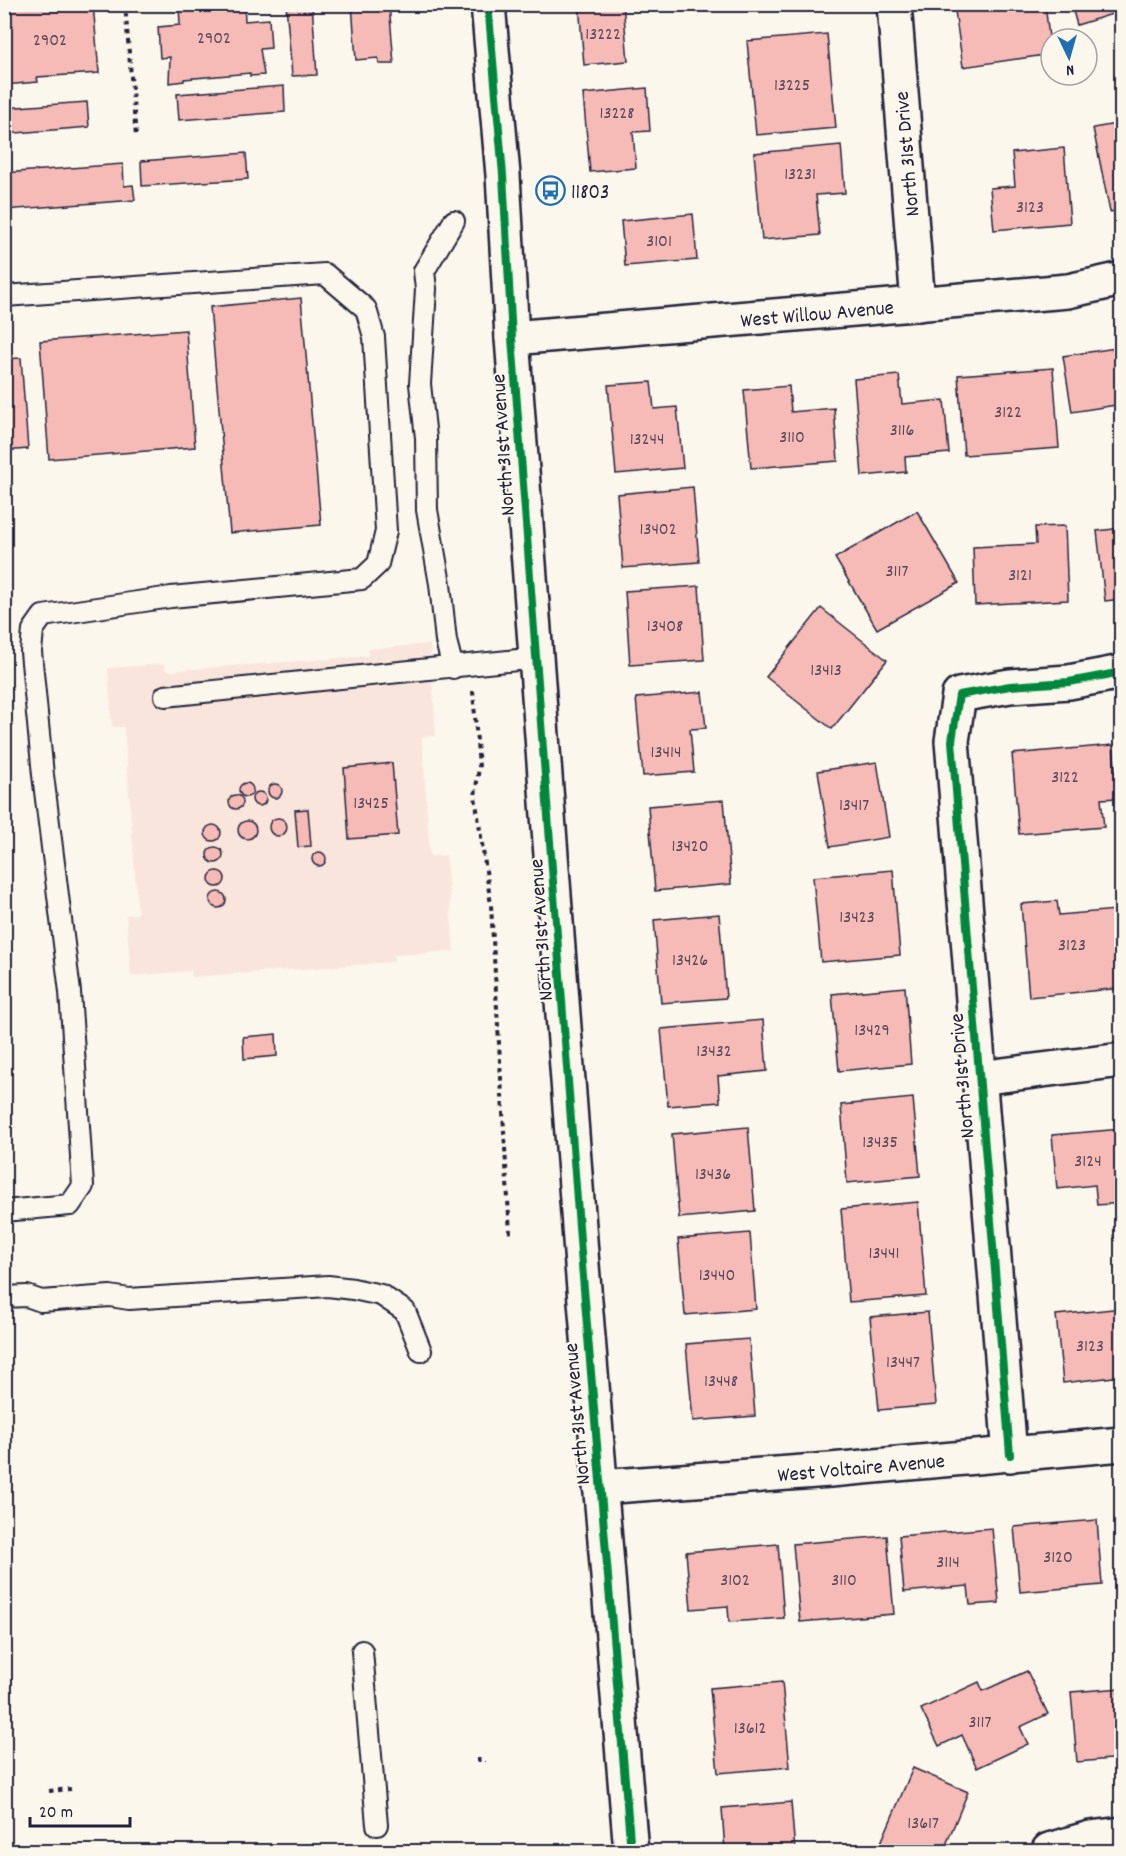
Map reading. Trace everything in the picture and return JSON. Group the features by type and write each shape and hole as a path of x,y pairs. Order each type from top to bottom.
{"street":[{"name":"North 31st Avenue","path":"488,4 600,1486 631,1851"},
{"name":"North 31st Drive","path":"894,4 918,304"},
{"name":"West Willow Avenue","path":"512,338 1068,291 1122,279"},
{"name":"North 31st Drive","path":"1010,1455 952,741 958,695 1010,686 1069,682 1122,672"},
{"path":"979,1078 1122,1060"},
{"name":"West Voltaire Avenue","path":"600,1486 1010,1455 1122,1444"},
{"path":"1049,1851 1089,1838 1122,1834"}],"lane":[{"path":"454,221 424,271 426,289 420,384 426,438 427,510 440,584 446,641 462,667"},
{"path":"4,296 325,274 366,309 374,337 386,531 378,564 362,579 171,597 43,616 33,630 31,652 43,776 70,992 83,1186 70,1205 4,1210"},
{"path":"165,696 537,658"},
{"path":"4,1297 27,1296 41,1300 110,1296 129,1299 328,1286 381,1295 405,1311 421,1351"},
{"path":"362,1651 377,1825"}],"path":[{"path":"125,4 136,137"},
{"path":"462,667 479,767 475,796 491,905 510,1234"},
{"path":"476,1760 486,1760"},
{"path":"49,1791 71,1789"}],"shaded area":[{"path":"430,644 436,736 422,737 430,856 446,855 454,951 394,955 394,962 192,977 191,971 131,976 126,915 138,914 124,727 112,727 108,668 165,664 166,671 368,656 368,649"}],"building":[{"path":"4,4 93,4 99,73 37,77 38,82 4,85"},
{"path":"179,4 244,4 245,21 269,19 271,48 260,49 264,75 250,76 250,73 184,79 184,81 169,83 170,57 160,58 158,27 180,25"},
{"path":"286,4 312,4 317,75 292,76"},
{"path":"352,4 389,4 394,64 379,64 378,58 356,60"},
{"path":"579,4 623,4 628,61 584,65"},
{"path":"954,4 1045,4 1048,27 1039,27 1039,56 963,67"},
{"path":"1071,4 1122,4 1122,11 1077,25"},
{"path":"827,34 836,128 756,135 747,41"},
{"path":"284,86 285,112 179,120 177,94"},
{"path":"647,88 650,131 633,132 636,168 590,172 583,94"},
{"path":"87,102 89,127 4,134 4,108"},
{"path":"1122,123 1122,210 1110,212 1093,128"},
{"path":"841,145 845,193 816,195 820,235 762,240 754,153"},
{"path":"1064,148 1070,223 994,230 990,188 1015,186 1012,153"},
{"path":"246,153 248,179 142,186 141,161"},
{"path":"123,164 124,186 133,185 135,200 4,210 4,173"},
{"path":"693,214 697,260 625,266 621,221"},
{"path":"301,298 321,525 230,533 210,307"},
{"path":"186,330 195,447 49,459 40,341"},
{"path":"1122,347 1122,404 1072,412 1063,356"},
{"path":"21,358 28,449 4,451 4,359"},
{"path":"1053,368 1059,448 964,455 958,375"},
{"path":"899,375 902,404 944,400 949,453 905,457 906,472 862,476 854,379"},
{"path":"651,382 654,409 677,407 683,468 616,474 608,385"},
{"path":"789,386 791,412 834,408 838,461 751,468 744,390"},
{"path":"693,487 699,562 623,568 617,494"},
{"path":"917,511 959,583 877,629 835,558"},
{"path":"1065,526 1068,600 975,605 973,547 1036,544 1035,527"},
{"path":"1122,528 1122,599 1105,601 1097,531"},
{"path":"699,586 704,660 630,665 625,591"},
{"path":"821,608 887,660 832,729 766,677"},
{"path":"702,692 706,728 690,729 694,772 643,776 636,698"},
{"path":"1113,745 1118,798 1101,799 1104,827 1019,834 1012,754"},
{"path":"877,762 889,837 830,847 818,771"},
{"path":"392,763 398,835 349,839 344,768"},
{"path":"246,783 251,785 253,790 251,795 246,797 241,795 239,790 241,785"},
{"path":"272,784 278,784 282,791 278,798 272,798 268,794 268,788"},
{"path":"259,792 264,794 266,799 264,804 259,806 254,804 252,799 254,794"},
{"path":"236,795 241,797 243,802 241,807 236,809 231,807 229,802 231,797"},
{"path":"724,800 731,884 655,891 648,806"},
{"path":"308,809 311,846 298,847 295,810"},
{"path":"274,818 282,818 287,823 285,834 274,836 269,831 269,823"},
{"path":"243,821 251,821 256,826 254,837 243,839 238,834 238,826"},
{"path":"213,825 221,833 213,841 205,833"},
{"path":"215,847 223,855 215,863 207,855"},
{"path":"319,852 324,854 326,859 324,864 319,866 314,864 312,859 314,854"},
{"path":"893,870 900,955 821,962 813,877"},
{"path":"217,871 225,879 217,887 209,879"},
{"path":"218,892 226,900 218,908 210,900"},
{"path":"1057,901 1059,915 1116,910 1122,988 1029,997 1021,904"},
{"path":"719,914 726,998 661,1003 654,920"},
{"path":"905,987 911,1064 839,1071 832,994"},
{"path":"763,1020 767,1071 718,1076 720,1102 668,1106 661,1029"},
{"path":"276,1034 277,1056 244,1059 243,1037"},
{"path":"913,1098 920,1176 847,1183 841,1105"},
{"path":"748,1127 755,1211 679,1218 672,1134"},
{"path":"1122,1129 1122,1203 1097,1205 1095,1185 1057,1189 1052,1135"},
{"path":"918,1202 926,1296 849,1302 841,1209"},
{"path":"750,1233 756,1309 685,1315 678,1239"},
{"path":"1122,1308 1122,1376 1063,1383 1056,1315"},
{"path":"928,1312 936,1405 879,1410 870,1317"},
{"path":"749,1339 755,1416 693,1421 686,1344"},
{"path":"1097,1520 1102,1585 1020,1592 1014,1527"},
{"path":"992,1528 999,1603 970,1605 968,1586 904,1592 899,1536"},
{"path":"887,1536 894,1614 800,1622 793,1544"},
{"path":"778,1544 784,1618 729,1622 728,1606 691,1609 686,1552"},
{"path":"1027,1671 1048,1714 1020,1727 1028,1744 977,1768 962,1735 939,1746 921,1709 979,1682 983,1691"},
{"path":"782,1682 790,1767 718,1773 710,1688"},
{"path":"1122,1688 1122,1758 1077,1762 1071,1692"},
{"path":"913,1768 968,1792 943,1852 877,1852"},
{"path":"791,1802 795,1852 725,1852 722,1808"}],"cycle path":[{"path":"488,4 503,175 512,338 581,1253 631,1852"},
{"path":"1010,1455 952,741 959,695 1010,686 1069,682 1122,672"}],"place":[{"name":"11803","path":"550,191"}]}
